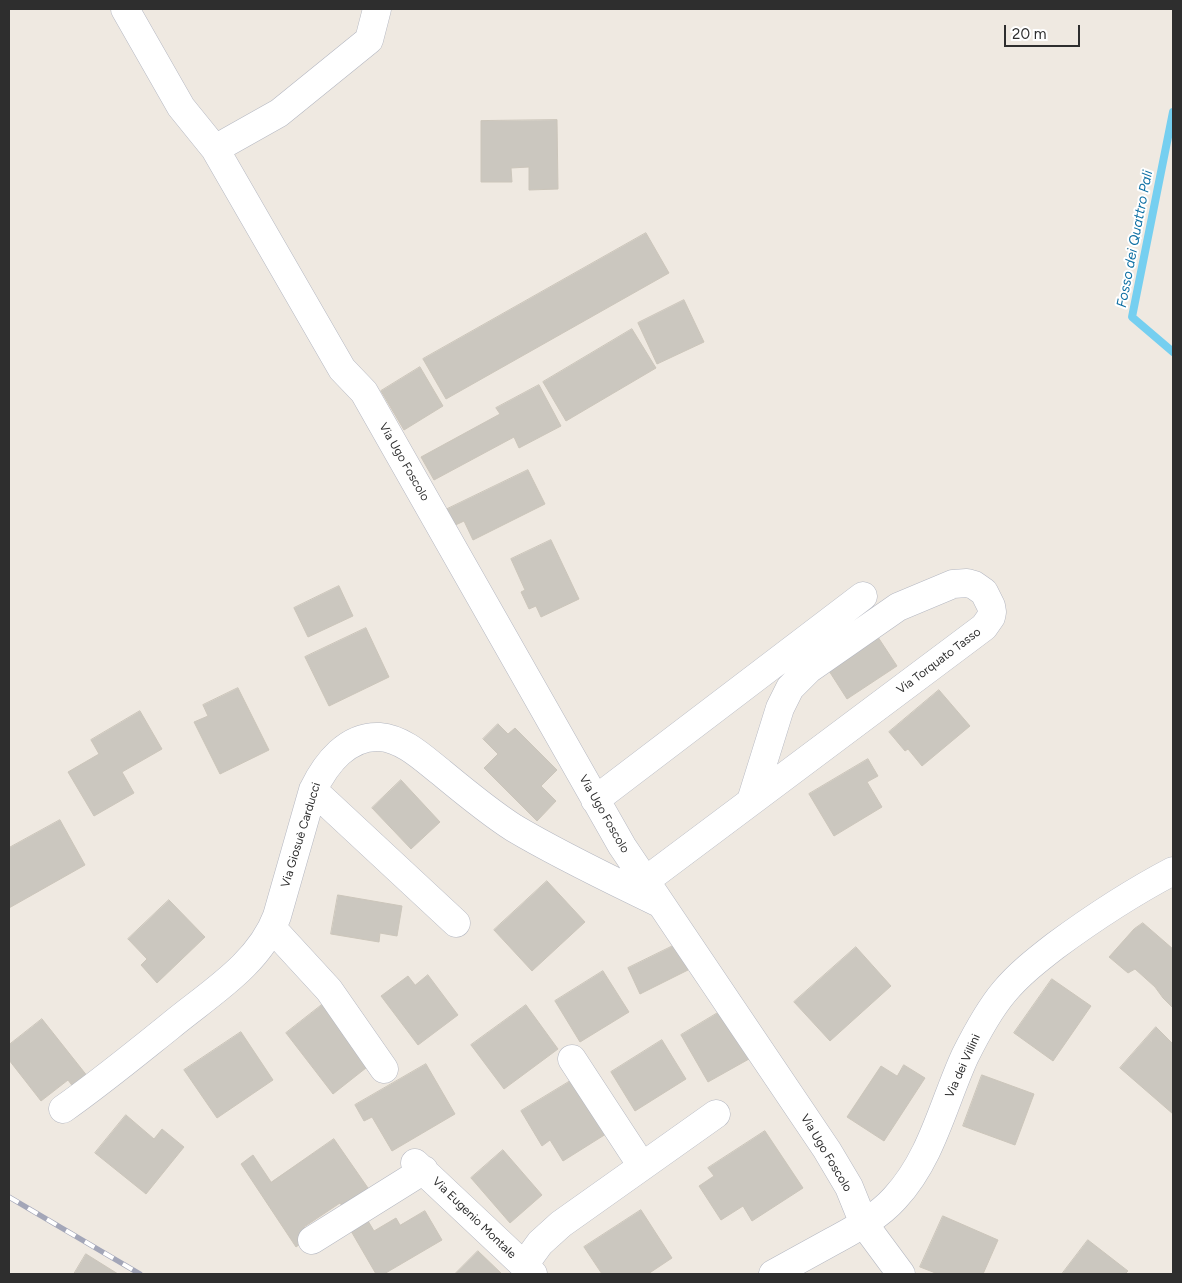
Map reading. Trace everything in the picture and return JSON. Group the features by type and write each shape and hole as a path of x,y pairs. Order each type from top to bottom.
{"street":[{"name":"Via Ugo Foscolo","path":"124,9 181,107 215,149 342,369 364,392 622,846 827,1150 848,1187 864,1224 901,1274"},
{"path":"215,149 279,113 369,40 377,9"},
{"name":"Via Torquato Tasso","path":"645,881 984,627 992,612 984,592 974,585 959,582 916,598 873,623 802,675 790,688 780,708 751,801"},
{"path":"595,800 863,596"},
{"name":"Via Giosuè Carducci","path":"63,1109 105,1078 235,973 259,949 272,928 313,790 320,775 332,758 365,738 380,737 396,741 420,756 514,828 576,862 661,904"},
{"path":"313,790 456,923"},
{"name":"Via dei Villini","path":"773,1274 864,1224 894,1200 916,1172 939,1124 960,1069 976,1035 992,1007 1005,990 1036,962 1091,919 1134,892 1173,871"},
{"path":"272,928 329,990 384,1069"},
{"path":"572,1060 642,1166"},
{"path":"528,1270 540,1243 561,1224 716,1114"},
{"name":"Via Eugenio Montale","path":"312,1240 419,1166 528,1270"}],"building":[{"path":"557,120 558,189 529,190 529,167 511,168 512,182 481,182 481,121"},
{"path":"646,233 669,273 446,399 423,359"},
{"path":"684,300 704,342 657,364 638,323"},
{"path":"632,329 656,368 566,421 543,382"},
{"path":"420,367 443,406 404,430 381,391"},
{"path":"539,385 561,426 519,448 514,437 434,480 421,457 500,414 496,408"},
{"path":"528,470 545,504 473,540 464,521 445,530 437,514"},
{"path":"551,540 579,599 541,617 536,606 529,609 521,592 525,590 511,559"},
{"path":"339,586 353,616 308,637 294,608"},
{"path":"366,628 389,677 329,706 305,657"},
{"path":"872,628 897,666 847,699 822,660"},
{"path":"238,688 269,750 220,774 194,722 208,716 203,705"},
{"path":"939,690 970,726 922,766 908,749 905,751 889,732"},
{"path":"140,711 162,749 122,772 134,793 94,816 68,772 99,754 91,740"},
{"path":"498,724 508,734 515,728 557,770 541,786 556,801 537,821 484,768 498,754 483,739"},
{"path":"868,759 878,776 867,782 882,807 834,836 809,794"},
{"path":"401,780 440,822 411,849 372,808"},
{"path":"60,820 85,865 9,908 9,848"},
{"path":"547,881 585,922 532,971 494,930"},
{"path":"338,895 402,906 397,936 380,933 379,942 331,934"},
{"path":"169,900 205,937 157,983 141,965 147,959 128,939"},
{"path":"1143,923 1173,949 1173,1008 1155,987 1135,969 1128,973 1109,957 1134,929"},
{"path":"675,945 688,970 640,994 628,968"},
{"path":"856,947 891,986 830,1041 794,1002"},
{"path":"603,971 629,1012 580,1042 555,1001"},
{"path":"428,975 458,1015 418,1045 381,996 408,976 415,985"},
{"path":"1052,979 1091,1006 1053,1061 1014,1033"},
{"path":"323,1004 371,1064 333,1094 286,1033"},
{"path":"526,1005 558,1049 504,1089 471,1045"},
{"path":"721,1011 749,1059 708,1082 681,1035"},
{"path":"42,1019 88,1077 74,1088 68,1080 41,1101 9,1060 9,1045"},
{"path":"1156,1027 1173,1044 1173,1114 1120,1068"},
{"path":"241,1032 273,1080 217,1118 184,1070"},
{"path":"662,1040 686,1079 635,1111 611,1072"},
{"path":"426,1064 455,1114 392,1151 372,1117 364,1121 355,1105"},
{"path":"904,1065 925,1078 884,1141 847,1117 881,1066 897,1076"},
{"path":"982,1075 1034,1094 1015,1145 963,1126"},
{"path":"572,1080 606,1134 563,1161 550,1140 542,1146 521,1111"},
{"path":"126,1115 154,1139 162,1129 184,1147 146,1194 95,1153"},
{"path":"765,1131 803,1188 752,1221 743,1206 721,1220 699,1186 714,1176 708,1168"},
{"path":"334,1139 368,1188 342,1206 340,1203 304,1227 310,1237 296,1247 241,1164 253,1155 271,1182"},
{"path":"503,1150 542,1195 510,1223 471,1178"},
{"path":"641,1210 672,1258 648,1274 602,1274 584,1247"},
{"path":"425,1211 442,1240 384,1274 376,1274 351,1231 368,1221 374,1231 396,1218 400,1225"},
{"path":"943,1216 998,1240 983,1274 938,1274 920,1267"},
{"path":"1088,1240 1128,1271 1125,1274 1062,1274"},
{"path":"478,1251 502,1274 455,1274"},
{"path":"86,1254 118,1274 74,1274"}],"waterway":[{"name":"Fosso dei Quattro Pali","path":"1173,112 1132,317 1173,352"}],"railway":[{"path":"9,1197 140,1274"}]}
